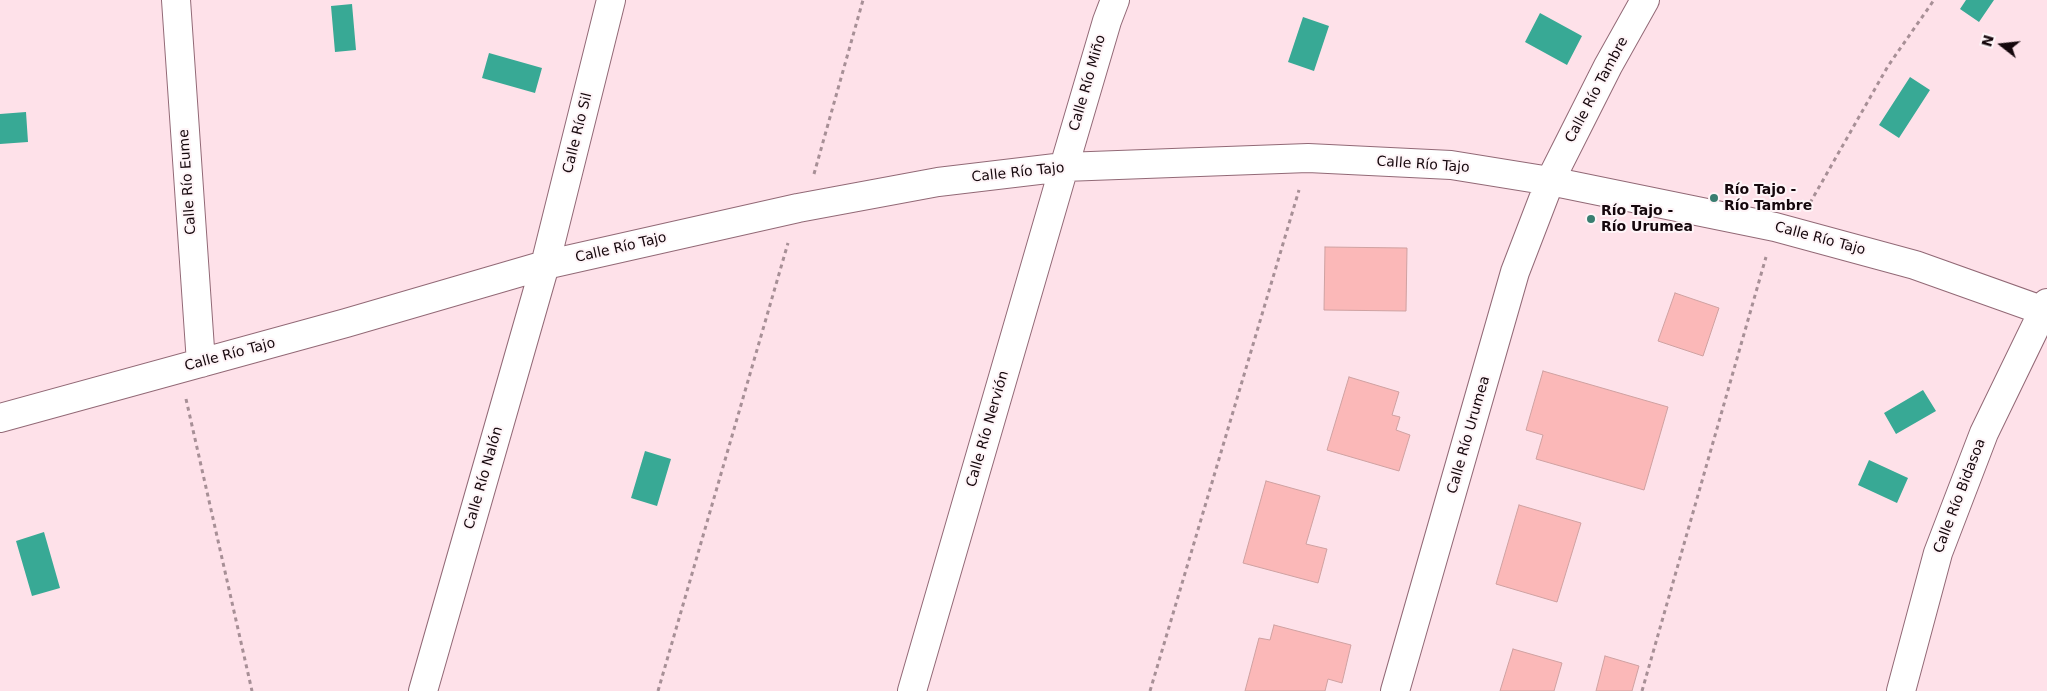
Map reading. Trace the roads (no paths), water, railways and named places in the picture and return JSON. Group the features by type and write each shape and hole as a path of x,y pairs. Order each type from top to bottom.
{"street":[{"name":"Calle Río Eume","path":"176,0 190,366"},
{"name":"Calle Río Sil","path":"545,265 612,0"},
{"name":"Calle Río Miño","path":"1064,167 1107,21 1115,0"},
{"name":"Calle Río Tambre","path":"1550,181 1608,66 1645,0"},
{"name":"Calle Río Tajo","path":"0,418 545,265 798,208 938,182 1064,167 1308,158 1451,165 1550,181 1786,230 1915,265 2046,309"},
{"name":"Calle Río Nervión","path":"912,691 1064,167"},
{"name":"Calle Río Urumea","path":"1395,691 1515,272 1550,181"},
{"name":"Calle Río Nalón","path":"424,691 545,265"},
{"name":"Calle Río Bidasoa","path":"1901,691 1938,553 1984,433 2046,309"}],"place":[{"name":"Río Tajo - Río Tambre","path":"1714,198"},
{"name":"Río Tajo - Río Urumea","path":"1591,219"}]}
